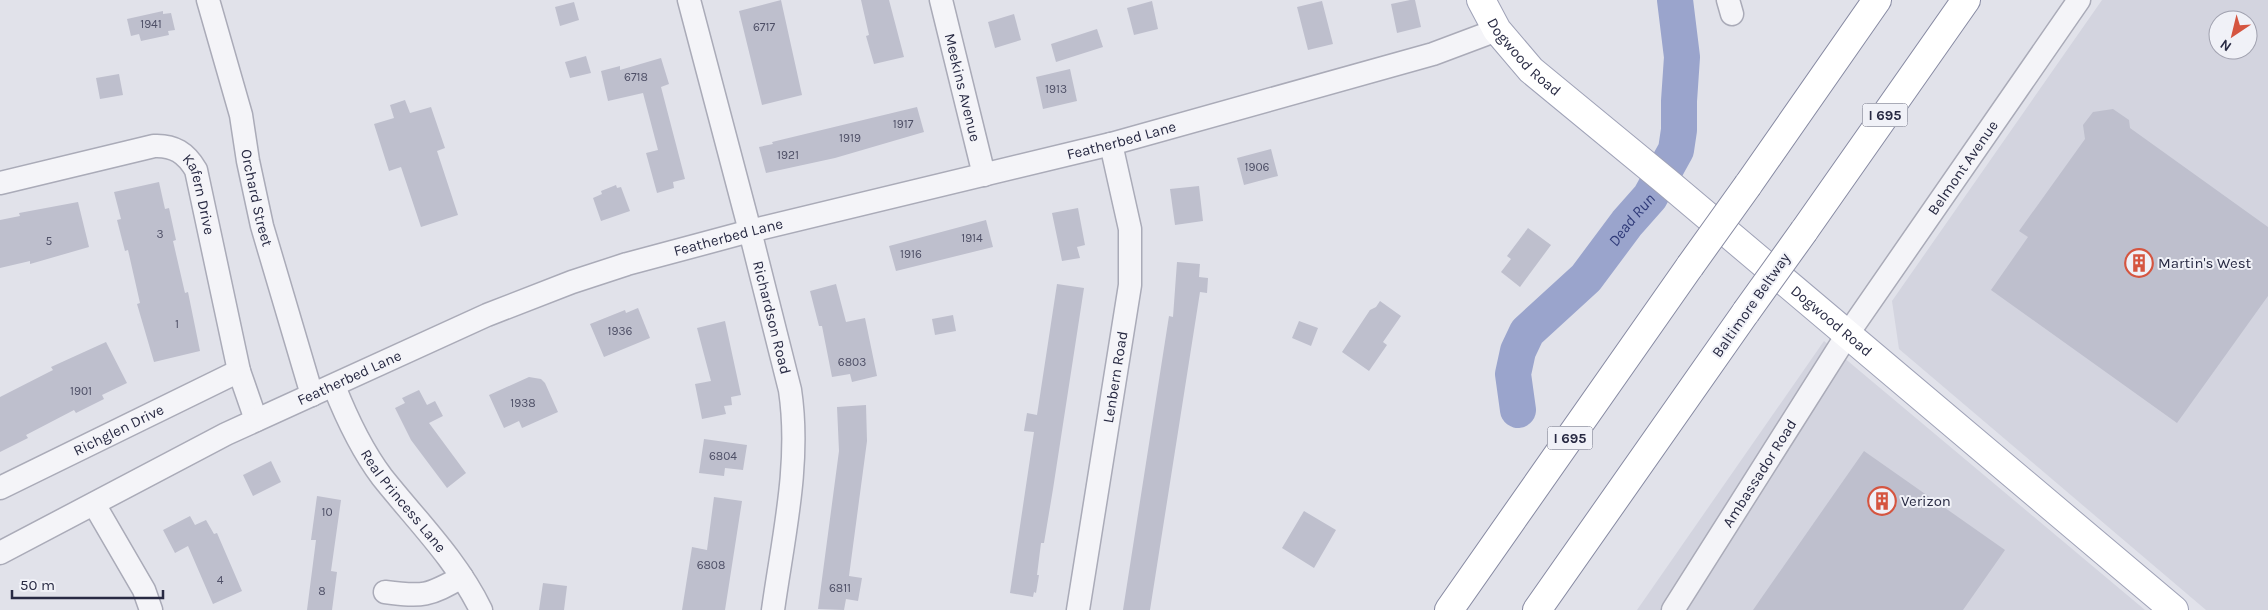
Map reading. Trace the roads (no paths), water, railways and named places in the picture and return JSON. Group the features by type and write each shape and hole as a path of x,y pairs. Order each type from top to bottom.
{"main road":[{"name":"Dogwood Road","path":"1480,0 1497,30 1531,70 1662,177 2174,610"},
{"name":"I 695","path":"1449,610 1877,0"},
{"name":"Baltimore Beltway","path":"1537,610 1966,0"}],"street":[{"name":"Orchard Street","path":"208,0 241,115 248,161 262,226 312,395"},
{"name":"Richardson Road","path":"689,0 750,231 790,390 794,416 792,475 773,610"},
{"name":"Meekins Avenue","path":"941,0 984,175"},
{"name":"Belmont Avenue","path":"1847,335 2079,0"},
{"name":"Featherbed Lane","path":"0,554 256,420 487,315 572,282 627,264 750,231 1112,144 1433,54 1497,30"},
{"name":"Lenbern Road","path":"1078,610 1130,286 1130,229 1112,144"},
{"name":"Kafern Drive","path":"0,183 154,146 166,145 180,151 189,158 196,170 239,371 256,420"},
{"name":"Ambassador Road","path":"1673,610 1847,335"},
{"name":"Richglen Drive","path":"0,488 239,371"},
{"name":"Real Princess Lane","path":"334,386 350,426 364,452 382,477 439,544 462,577 481,610"},
{"path":"94,504 144,590 151,610"},
{"path":"385,592 416,596 434,592 462,577"}],"waterway":[{"name":"Dead Run","path":"1518,410 1513,374 1518,351 1527,332 1586,278 1627,223 1650,197 1676,150 1679,130 1682,57 1675,0"}],"place":[{"name":"Martin's West","path":"2139,263"},
{"name":"Verizon","path":"1882,501"}]}
